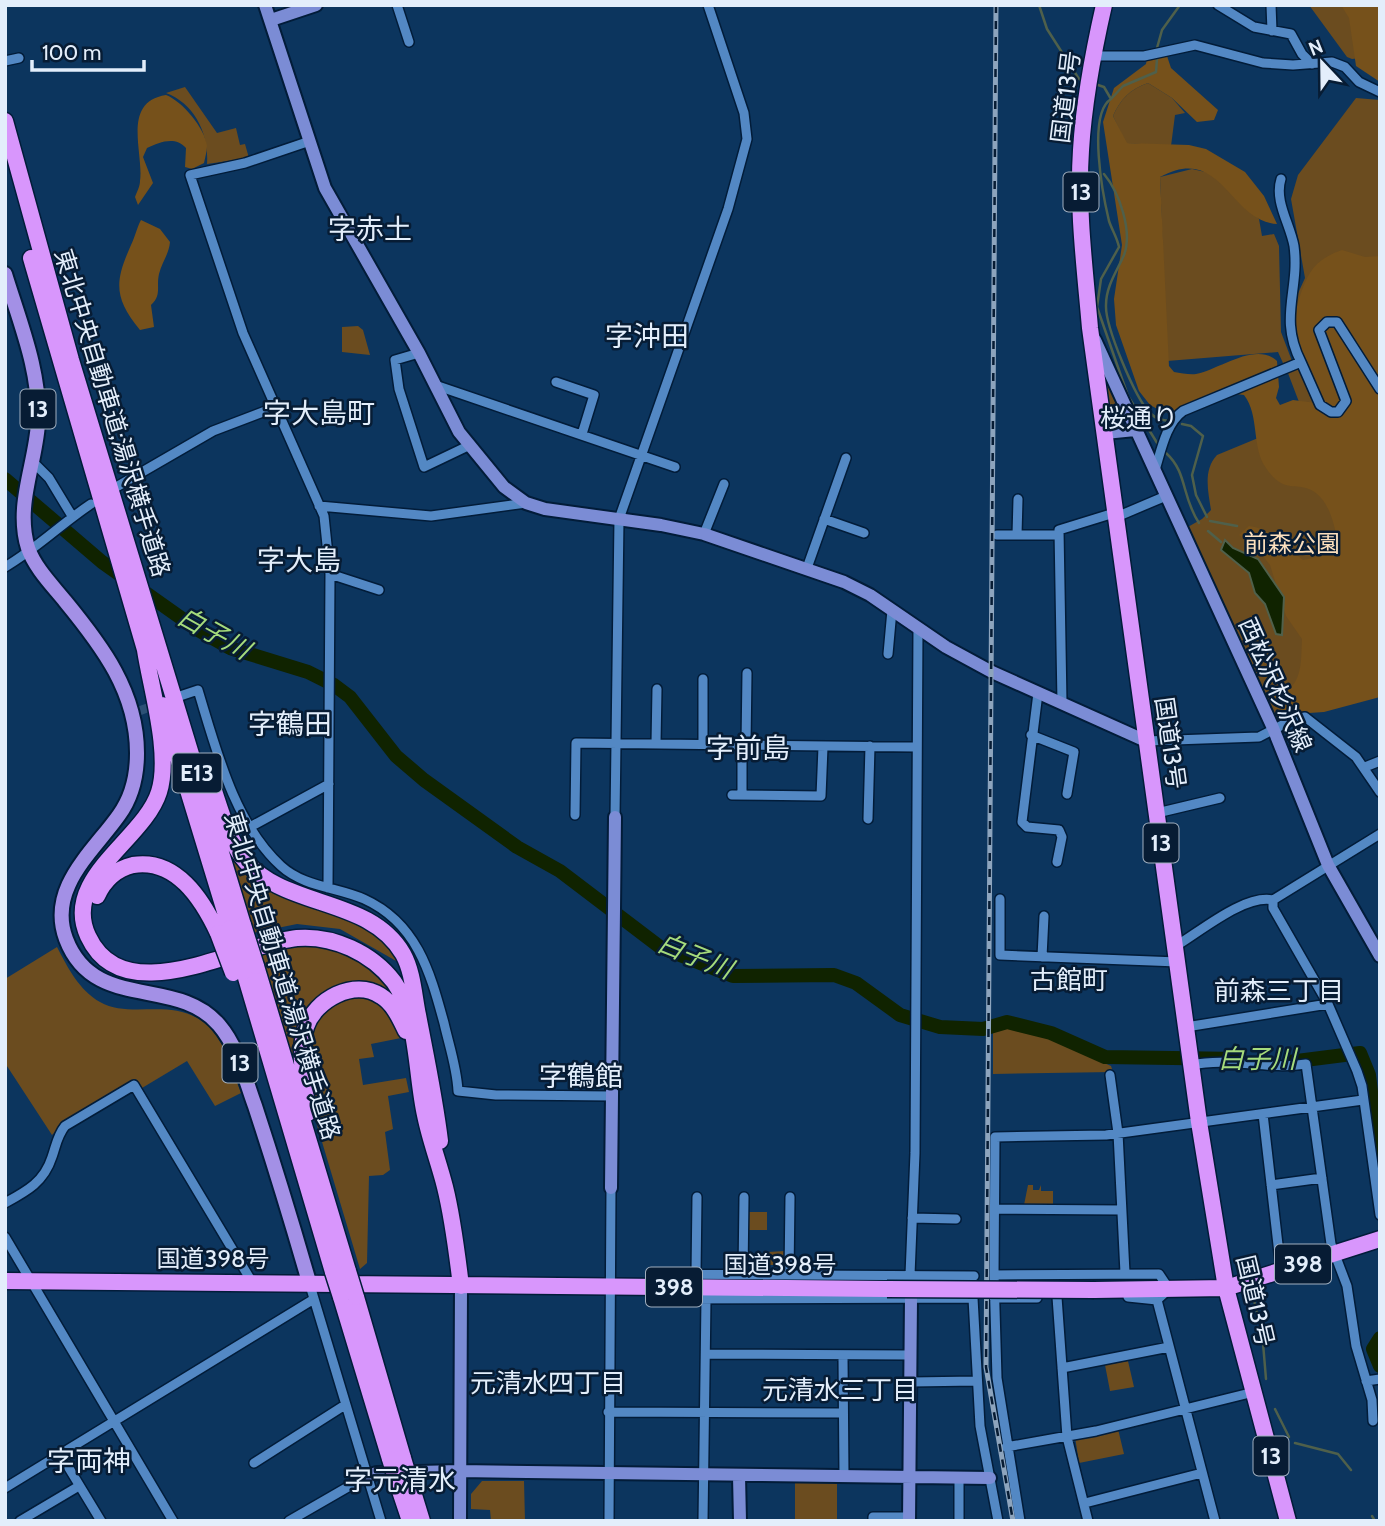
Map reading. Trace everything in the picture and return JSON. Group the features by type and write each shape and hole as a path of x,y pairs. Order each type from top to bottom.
{"highway":[{"name":"国道13号","path":"1104,5 1093,56 1081,152 1081,228 1090,328 1199,1122 1226,1288 1288,1521"},
{"name":"東北中央自動車道;湯沢横手道路","path":"5,121 61,324 157,639 230,928"},
{"name":"東北中央自動車道;湯沢横手道路","path":"5,161 132,611 230,928 313,1154 340,1271"},
{"path":"157,639 231,837 243,857 271,883 298,896 348,912 375,926 403,953 437,1115 461,1286"},
{"path":"145,650 161,751 160,788 145,819 102,867 86,897 84,925 94,946 113,964 146,974 171,972 297,938 339,943 365,956 395,984 407,1008 425,1116 445,1187"},
{"path":"244,970 230,928 195,893 163,867 148,864 124,867 107,880 95,899 93,920 101,939 117,955 128,960 156,964 285,932 323,932 361,943 373,951 391,964 414,996"},
{"name":"東北中央自動車道;湯沢横手道路","path":"244,970 275,1097 294,1141 340,1271 405,1485 410,1521"},
{"path":"313,1154 303,1039 316,1009 340,993 353,990 380,995 396,1012 413,1046"},
{"name":"国道398号","path":"5,1280 1094,1290 1163,1295 1226,1288 1380,1239"},
{"name":"東北中央自動車道;湯沢横手道路","path":"405,1485 422,1521"}],"main road":[{"name":"13","path":"5,274 35,379 38,425 23,515 30,552 107,654 136,712 137,751 132,791 121,813 74,872 62,907 65,937 80,964 104,982 192,1004 206,1011 220,1025 230,1041 244,1076 309,1282"}],"street":[{"path":"265,5 325,188 419,353 468,446 503,487 526,503"},
{"path":"271,20 316,5"},
{"path":"397,5 409,42"},
{"path":"609,1521 619,519 728,209 747,139 744,113 708,5"},
{"path":"1218,5 1254,27 1291,34 1302,54 1312,64"},
{"path":"1271,5 1272,31"},
{"path":"1093,56 1144,56 1195,45 1252,62 1339,63 1359,82 1380,92"},
{"path":"5,61 19,58"},
{"path":"310,141 245,163 190,175 235,312 324,516 330,574 328,888"},
{"path":"1281,179 1278,190 1293,244 1296,274 1289,327 1320,405 1331,412 1338,412 1346,401 1319,330 1327,322 1337,322 1380,389"},
{"name":"西松沢杉沢線","path":"1090,328 1273,728 1328,865 1380,956"},
{"path":"419,353 395,360 399,389 424,467 468,446"},
{"path":"1154,472 1175,416 1301,362"},
{"path":"556,382 594,395 582,434"},
{"path":"435,385 675,467"},
{"path":"118,486 213,431 276,407"},
{"path":"1104,433 1135,430"},
{"path":"807,568 846,458"},
{"path":"32,461 49,478 69,518"},
{"path":"704,534 724,484"},
{"path":"1062,703 1059,530 1114,515 1166,496"},
{"path":"1017,535 1018,499"},
{"path":"318,506 431,516 526,503 584,516 619,519 704,534 807,568 861,591 992,672 1146,740 1229,740 1259,737 1273,728 1305,717 1316,723 1365,767 1380,792"},
{"path":"5,567 30,552 69,518 91,504"},
{"path":"824,519 864,533"},
{"path":"997,535 1059,535"},
{"path":"330,574 379,590"},
{"path":"888,654 892,610"},
{"path":"910,1275 915,1047 915,747 918,628"},
{"path":"747,673 744,744 737,795 821,796 823,747"},
{"path":"702,743 703,679"},
{"path":"656,743 657,689"},
{"path":"180,696 198,690 215,745 250,827 268,853 283,868 309,882 364,899 385,910 401,924 422,952 446,1031 458,1091 496,1095 612,1096"},
{"path":"1038,693 1022,821 1027,827 1059,830 1062,837 1057,862"},
{"path":"1031,735 1074,752 1067,794"},
{"path":"575,815 576,743 915,747"},
{"path":"868,819 870,746"},
{"path":"1365,767 1380,761"},
{"path":"250,827 328,784"},
{"path":"1157,813 1220,798"},
{"path":"1000,899 1000,955 1042,957 1177,954 1232,910 1261,897 1273,900 1379,837"},
{"path":"1273,900 1273,908 1328,1004 1354,1062 1363,1100 1380,1216"},
{"path":"1042,957 1044,916"},
{"path":"1186,1027 1328,1004"},
{"path":"1191,1057 1260,1066 1306,1064 1336,1255 1346,1286 1356,1346 1372,1400 1373,1421"},
{"path":"1110,1075 1118,1133 1125,1273"},
{"path":"5,1203 38,1183 47,1172 59,1134 65,1126 135,1085 252,1282"},
{"path":"1020,1521 1006,1447 995,1354 995,1138 1118,1133 1363,1100"},
{"path":"1263,1114 1281,1271"},
{"path":"1271,1185 1322,1178"},
{"path":"696,1274 697,1197"},
{"path":"743,1274 744,1197"},
{"path":"789,1275 790,1197"},
{"path":"995,1209 1121,1210"},
{"path":"912,1218 956,1219"},
{"path":"5,1237 172,1520"},
{"path":"974,1276 659,1274 649,1287 659,1299 973,1298 976,1381 998,1521"},
{"path":"994,1275 1159,1274 1169,1346 1215,1521"},
{"path":"309,1282 381,1521"},
{"path":"460,1521 461,1286"},
{"path":"994,1298 1163,1295"},
{"path":"1057,1297 1067,1437 1088,1521"},
{"path":"873,1521 873,1517 909,1519 912,1298"},
{"path":"5,1488 314,1299"},
{"path":"703,1521 706,1299"},
{"path":"1062,1368 1169,1346"},
{"path":"706,1354 910,1355"},
{"path":"843,1356 844,1476"},
{"path":"1367,1381 1380,1379"},
{"path":"911,1382 976,1381"},
{"path":"1006,1447 1067,1437 1254,1392"},
{"path":"254,1463 345,1405"},
{"path":"608,1412 843,1413"},
{"path":"61,1455 101,1521"},
{"path":"289,1521 367,1476 377,1473 459,1471 990,1478"},
{"path":"1085,1503 1202,1473"},
{"path":"739,1476 740,1521"},
{"path":"959,1521 960,1478"},
{"path":"20,1521 79,1486"}],"green space":[{"path":"1309,5 1380,5 1380,56 1352,59 1347,57"},
{"path":"1148,83 1172,98 1185,113 1175,115 1171,146 1126,143 1113,116 1126,96"},
{"path":"185,87 217,133 236,128 240,145 245,144 249,158 207,164 206,142 198,121 185,105 166,93"},
{"name":"前森公園","path":"1356,98 1380,100 1380,684 1275,724 1186,528 1211,510 1208,474 1217,455 1287,426 1299,402 1286,368 1303,361 1292,332 1295,300 1305,278 1291,199 1298,175"},
{"path":"1192,169 1210,173 1259,219 1262,236 1274,234 1279,246 1281,332 1292,361 1283,363 1278,352 1167,361 1160,177"},
{"path":"358,326 363,330 370,355 342,352 342,327"},
{"path":"1106,385 1110,387 1123,417 1116,424 1110,423 1103,388"},
{"path":"232,849 258,883 279,896 363,926 382,938 405,966 340,929 297,924 253,933 227,851"},
{"path":"316,944 343,952 362,962 397,997 327,993 295,1078 259,952"},
{"path":"57,947 80,985 100,1002 127,1009 171,1010 199,1019 212,1030 222,1044 241,1093 215,1106 187,1061 142,1088 136,1079 68,1119 52,1135 5,1063 5,979"},
{"path":"363,997 387,1013 401,1038 371,1044 374,1057 359,1059 363,1085 406,1078 409,1092 388,1096 393,1129 385,1132 390,1170 383,1175 369,1176 367,1263 360,1269 311,1105 308,1038 319,1015 343,998"},
{"path":"1013,1027 1040,1034 1111,1066 1113,1072 993,1074 993,1029"},
{"path":"1028,1185 1033,1185 1033,1190 1039,1190 1041,1185 1041,1191 1053,1191 1053,1205 1024,1205"},
{"path":"748,1212 767,1212 767,1230 748,1230"},
{"path":"785,1251 785,1265 768,1265 768,1252"},
{"path":"1128,1361 1134,1387 1110,1391 1105,1365"},
{"path":"1118,1429 1124,1454 1079,1463 1075,1437"},
{"path":"795,1480 837,1480 837,1521 795,1521"},
{"path":"482,1481 524,1481 525,1521 491,1521 490,1510 471,1509 471,1494"}],"shaded area":[{"path":"1341,5 1380,5 1380,82 1356,66 1349,18"},
{"path":"1160,53 1167,56 1171,68 1218,110 1214,120 1197,122 1172,98 1148,83 1126,96 1113,116 1127,143 1189,145 1206,149 1245,172 1264,196 1277,224 1261,220 1247,211 1212,176 1198,170 1181,169 1160,177 1169,366 1174,372 1196,374 1248,355 1268,356 1277,361 1279,387 1276,398 1280,405 1293,400 1316,403 1321,412 1333,416 1346,409 1324,330 1335,325 1358,357 1380,397 1380,697 1324,712 1279,715 1270,701 1289,689 1297,679 1302,639 1286,616 1270,565 1254,545 1239,535 1249,526 1258,528 1279,538 1303,560 1308,559 1327,551 1337,539 1330,513 1319,495 1307,488 1279,482 1266,468 1258,451 1252,412 1244,395 1221,392 1176,413 1163,412 1150,405 1139,391 1116,325 1114,299 1122,245 1103,122 1114,88 1146,64 1147,58"},
{"path":"166,95 185,109 202,131 207,146 204,163 192,169 185,167 186,148 177,142 162,142 147,148 143,157 153,183 138,205 135,197 140,181 139,118 144,107 152,100"},
{"path":"141,220 160,229 170,242 159,274 158,294 151,305 154,327 140,330 125,308 119,289 122,269"},
{"path":"1342,250 1365,257 1380,256 1380,382 1347,326 1336,318 1317,331 1316,338 1342,399 1341,405 1331,409 1321,399 1305,364 1294,325 1308,276 1321,260"},
{"path":"1225,540 1233,548 1258,559 1284,597 1282,635 1276,634 1265,604 1255,593 1249,573 1221,550"}],"waterway":[{"path":"1039,5 1047,29 1079,79 1084,82"},
{"path":"1157,48 1162,30 1180,5"},
{"path":"1111,99 1123,86 1156,72 1157,59"},
{"path":"1095,84 1104,87 1111,99 1104,108 1098,138 1103,194 1119,247 1101,279 1097,307 1128,396 1159,446"},
{"path":"1104,174 1119,201 1127,235 1124,255 1106,298 1110,329 1129,378 1144,405 1154,417 1169,421"},
{"path":"1182,424 1191,426 1203,436 1192,475 1196,495 1207,517"},
{"path":"1166,453 1178,469 1199,523"},
{"name":"白子川","path":"5,479 102,562 198,630 230,648 308,672 334,685 350,697 396,756 424,780 517,847 560,871 660,947 733,976 834,975 856,983 900,1015 940,1027 983,1029 1007,1022 1051,1033 1105,1057 1240,1059"},
{"path":"1210,521 1237,526"},
{"path":"1208,531 1221,542"},
{"name":"白子川","path":"1289,1062 1360,1053 1369,1075 1380,1166"},
{"path":"1252,1293 1262,1331 1266,1379"},
{"path":"1380,1338 1373,1349 1380,1366"},
{"path":"1275,1409 1289,1437"},
{"path":"1295,1443 1338,1454 1351,1470"},
{"path":"1372,1516 1375,1521"}],"tunnel":[{"path":"139,711 158,704"}],"railway":[{"path":"996,5 986,1367 1013,1521"}],"district":[{"name":"字赤土","path":"370,229"},
{"name":"字沖田","path":"647,336"},
{"name":"字大島町","path":"319,413"},
{"name":"桜通り","path":"1139,418"},
{"name":"字大島","path":"299,560"},
{"name":"字鶴田","path":"290,724"},
{"name":"字前島","path":"748,748"},
{"name":"古館町","path":"1069,980"},
{"name":"前森三丁目","path":"1279,991"},
{"name":"字鶴館","path":"581,1076"},
{"name":"元清水四丁目","path":"548,1383"},
{"name":"元清水三丁目","path":"840,1390"},
{"name":"字両神","path":"89,1461"},
{"name":"字元清水","path":"400,1480"}]}
